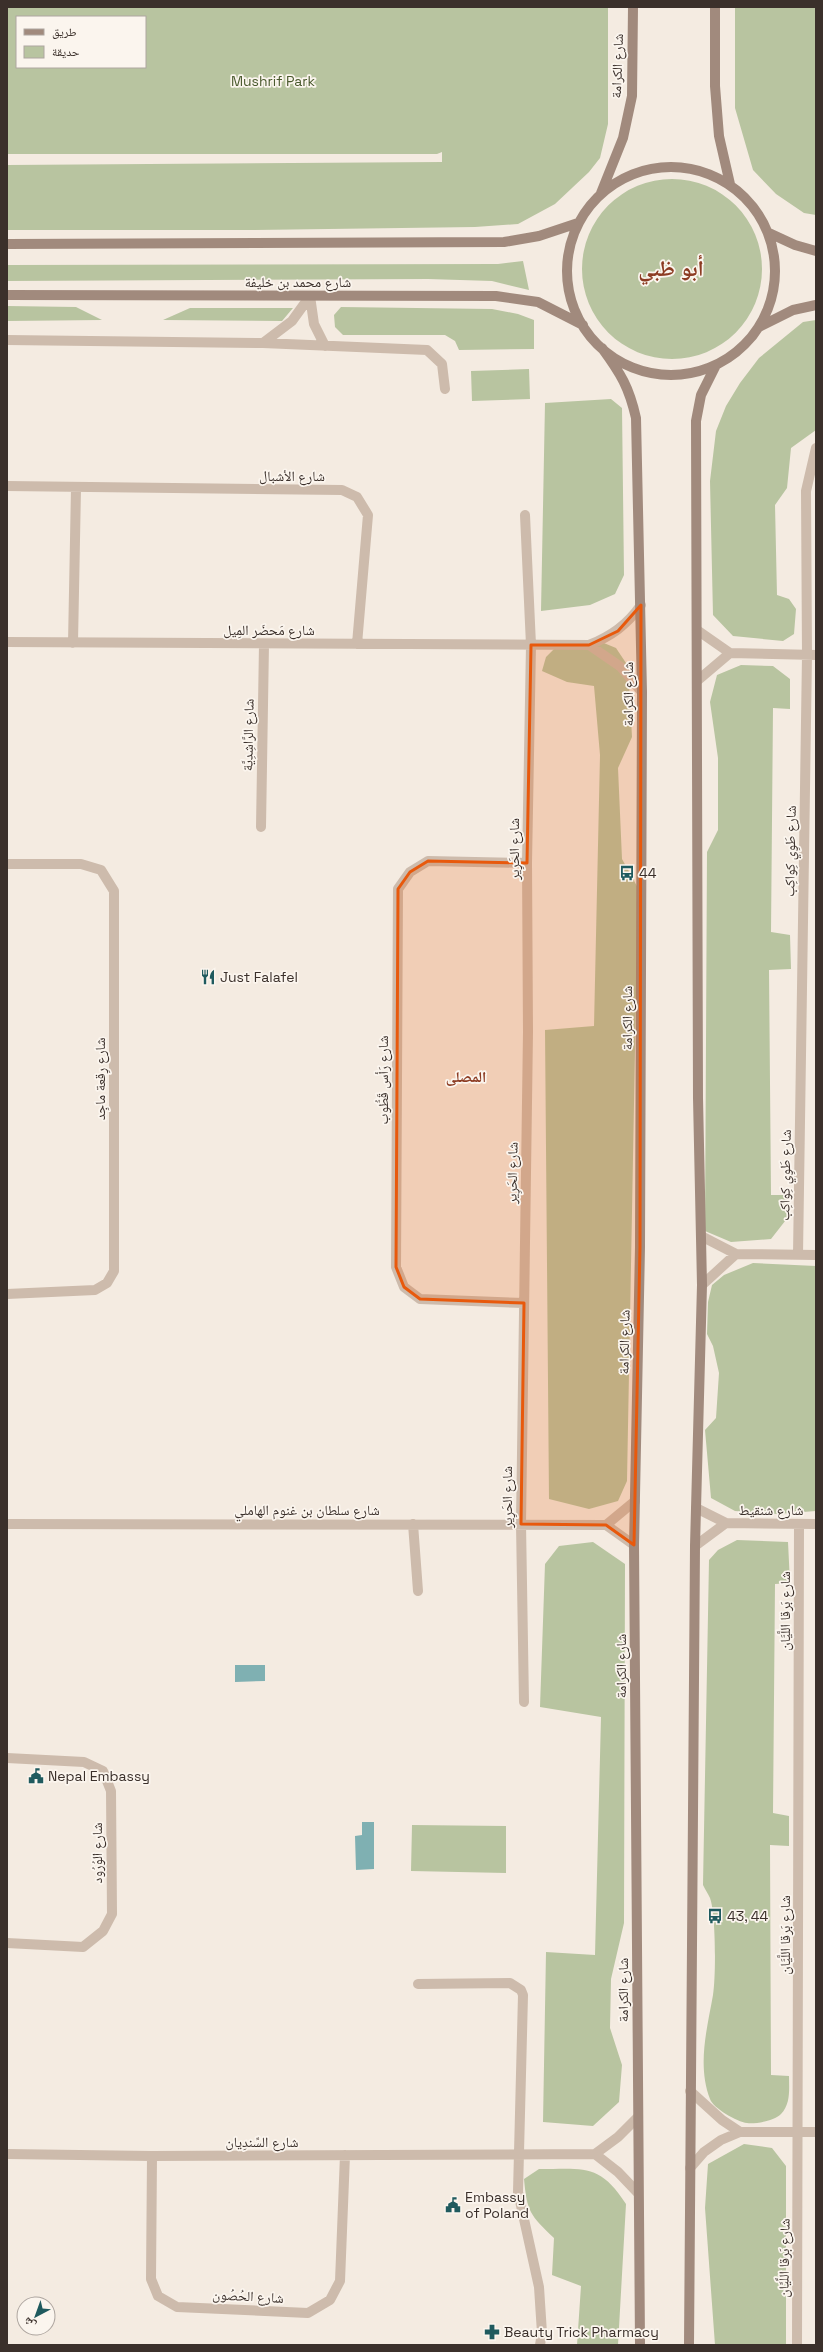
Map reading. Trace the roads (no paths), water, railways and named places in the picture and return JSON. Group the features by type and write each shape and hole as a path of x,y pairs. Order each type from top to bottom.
{"main road":[{"name":"شارع الكرامة","path":"601,193 623,138 632,96 633,7"},
{"path":"715,7 715,86 719,136 730,184"},
{"path":"663,166 698,170 730,184 753,206 769,233 776,265 772,298 759,327 740,349 716,365 687,374 657,374 628,365 602,348 583,325 570,292 568,257 578,223 601,193 630,174 663,166"},
{"path":"7,244 504,242 539,236 578,223"},
{"path":"769,233 795,245 816,251"},
{"name":"شارع محمد بن خليفة","path":"7,295 496,296 538,302 583,325"},
{"path":"759,327 793,310 816,305"},
{"name":"شارع الكرامة","path":"602,348 620,373 631,393 636,418 641,605 640,1239 634,1545 640,2345"},
{"path":"689,2345 695,1546 702,1285 698,1098 696,421 701,395 716,365"}],"street":[{"path":"263,343 292,321 310,296"},
{"path":"310,296 314,324 325,346"},
{"path":"7,340 263,343 426,350 442,364 445,390"},
{"name":"شارع طَوِي كِواكِب","path":"798,1255 811,655 806,491 816,448"},
{"name":"شارع الأشبال","path":"7,486 342,490 357,497 368,515 357,644"},
{"path":"73,643 76,488"},
{"path":"526,515 531,645"},
{"name":"شارع مَحضَر المِيل","path":"7,642 589,645 618,631 630,620 641,605"},
{"path":"697,630 730,653 811,655"},
{"name":"شارع الرَّاشِدِيَّة","path":"261,826 264,644"},
{"name":"شارع الحَرِير","path":"524,1702 521,1524 528,1032 527,863 531,645"},
{"path":"589,645 621,667 642,692"},
{"path":"697,680 730,653"},
{"name":"شارع رَأس قَطُّوب","path":"524,1303 420,1299 404,1287 396,1267 398,889 410,872 428,861 527,863"},
{"name":"شارع رِقعة ماجِد","path":"7,864 81,864 101,870 114,891 114,1271 107,1283 95,1290 7,1294"},
{"path":"701,1236 736,1254 816,1255"},
{"path":"702,1285 736,1254"},
{"path":"634,1545 606,1525 635,1501"},
{"name":"شارع شنقيط","path":"696,1508 726,1523 816,1524"},
{"name":"شارع شنقيط","path":"695,1546 726,1523"},
{"name":"شارع سلطان بن غنوم الهاملي","path":"7,1524 606,1525"},
{"path":"413,1524 418,1591"},
{"name":"شارع بَرقا اللَّيَّان","path":"797,2345 799,2132 799,1524"},
{"name":"شارع الوُرُود","path":"7,1758 84,1762 103,1771 111,1790 112,1914 103,1932 83,1947 7,1942"},
{"path":"418,1984 510,1983 521,1990 523,1995 517,2155 518,2192 539,2287 542,2333 540,2345"},
{"path":"690,2091 722,2120 740,2132"},
{"path":"638,2117 618,2137 595,2154 618,2172 638,2193"},
{"path":"690,2168 709,2148 721,2140 740,2132 816,2132"},
{"name":"شارع السِّندِيان","path":"7,2154 345,2156 595,2154"},
{"name":"شارع الحُصُون","path":"152,2156 151,2280 158,2296 177,2307 308,2313 330,2300 340,2281 345,2156"}],"water":[{"path":"235,1665 265,1665 265,1681 235,1682"},
{"path":"362,1822 374,1822 374,1869 356,1870 355,1836 362,1835"}],"place":[{"name":"44","path":"627,873"},
{"name":"Just Falafel","path":"208,977"},
{"name":"Nepal Embassy","path":"36,1776"},
{"name":"43, 44","path":"715,1916"},
{"name":"Embassy of Poland","path":"453,2205"},
{"name":"Beauty Trick Pharmacy","path":"492,2332"}],"district":[{"name":"أبو ظبي","path":"671,268"},
{"name":"المصلى","path":"466,1077"}],"park label":[{"name":"Mushrif Park","path":"273,81"}]}
